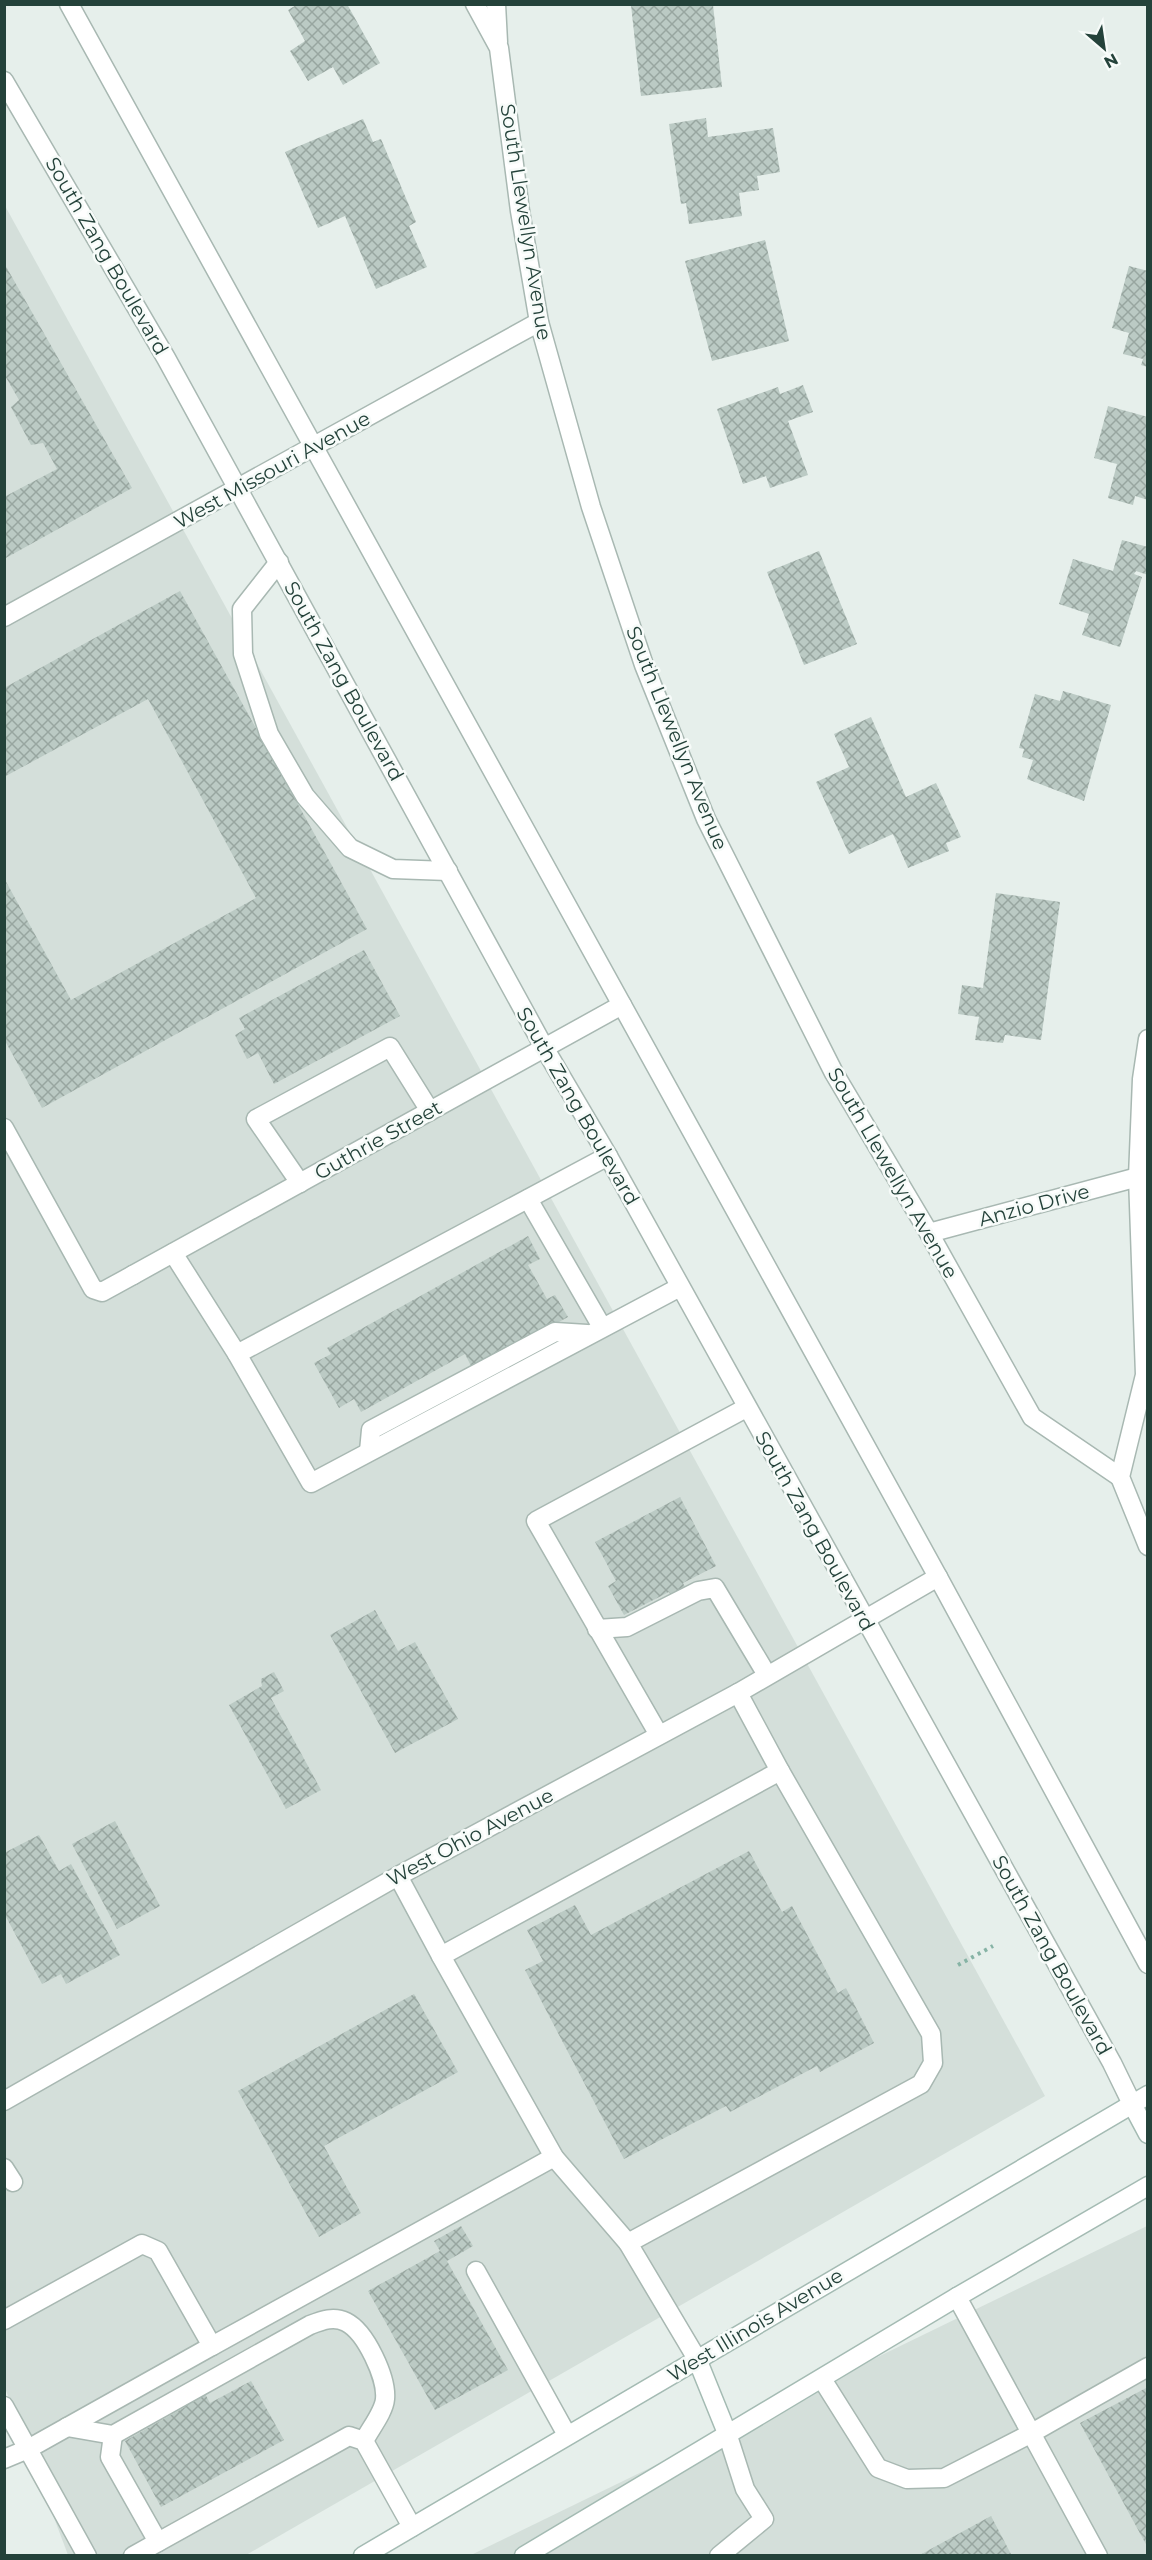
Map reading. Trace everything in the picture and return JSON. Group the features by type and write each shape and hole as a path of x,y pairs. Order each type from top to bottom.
{"street":[{"path":"69,4 938,1577 1148,1964"},
{"name":"South Llewellyn Avenue","path":"475,4 499,48 520,211 539,322 591,507 644,664 705,819 834,1073 929,1233 1032,1417 1120,1477"},
{"path":"496,4 499,48"},
{"name":"South Zang Boulevard","path":"4,81 166,358 545,1048 608,1156 1112,2063 1140,2100 1148,2134"},
{"name":"West Missouri Avenue","path":"4,618 539,322"},
{"path":"279,562 242,609 243,654 269,734 305,796 350,849 393,869 448,871"},
{"name":"Guthrie Street","path":"4,1128 93,1289 102,1292 622,1005"},
{"path":"1148,1039 1142,1079 1145,1375 1120,1477 1148,1546"},
{"path":"300,1183 256,1119 390,1047 430,1111"},
{"path":"237,1354 608,1156"},
{"name":"Anzio Drive","path":"929,1233 1143,1178"},
{"path":"528,1199 595,1331"},
{"path":"173,1253 237,1354 311,1483 680,1287"},
{"path":"659,1735 536,1521 746,1408"},
{"name":"West Ohio Avenue","path":"4,2101 398,1876 738,1693 938,1577"},
{"path":"597,1629 627,1627 698,1591 715,1588 767,1675"},
{"path":"628,2243 921,2084 933,2062 931,2034 780,1771 738,1693"},
{"path":"441,1956 780,1771"},
{"path":"398,1876 554,2157 628,2243 697,2359 727,2433 745,2489 764,2519 719,2556"},
{"name":"West Illinois Avenue","path":"363,2556 1140,2100"},
{"path":"4,2458 28,2449 554,2157"},
{"path":"524,2556 727,2433 1148,2186"},
{"path":"4,2320 142,2244 158,2251 212,2346"},
{"path":"476,2271 567,2435"},
{"path":"957,2297 1098,2556"},
{"path":"67,2427 113,2435 310,2325 330,2318 347,2322 362,2337 384,2377 385,2401 364,2441"},
{"path":"822,2379 878,2468 908,2479 944,2478 1030,2434 1148,2367"},
{"path":"4,2406 87,2556"},
{"path":"113,2435 110,2457 158,2542"},
{"path":"133,2556 349,2436 364,2441 412,2527"}],"path":[{"path":"958,1965 993,1946"}],"shaded area":[{"path":"4,204 1045,2096 246,2555 68,2555 5,2388"},
{"path":"1147,2226 1147,2555 471,2555"}],"building":[{"path":"298,4 347,4 380,63 343,85 333,67 308,81 290,51 305,41 288,10"},
{"path":"631,5 713,5 722,87 641,96"},
{"path":"706,118 708,137 773,128 780,172 757,176 759,190 739,193 742,216 689,224 686,203 681,204 669,124"},
{"path":"363,119 373,142 381,139 416,222 409,226 427,267 376,289 345,216 318,228 285,152"},
{"path":"765,240 789,341 712,361 685,261"},
{"path":"4,263 132,488 4,559 4,497 57,469 43,443 31,445 11,407 19,400 4,374"},
{"path":"1129,266 1148,271 1148,367 1141,365 1143,359 1123,354 1129,333 1112,328"},
{"path":"803,385 813,412 788,421 808,475 770,488 766,476 743,484 717,409 778,387 780,394"},
{"path":"1108,406 1148,417 1148,500 1135,496 1133,505 1108,498 1117,464 1094,458"},
{"path":"1122,540 1148,547 1148,575 1136,571 1134,574 1142,577 1120,647 1082,635 1089,614 1059,604 1073,559 1113,571"},
{"path":"819,551 857,644 804,665 767,572"},
{"path":"180,591 367,929 42,1108 4,1039 4,878 71,1000 256,898 148,699 4,777 4,688"},
{"path":"1063,691 1111,705 1084,801 1027,779 1033,760 1022,757 1024,749 1019,748 1035,694 1060,701"},
{"path":"871,717 906,797 936,783 961,837 946,843 949,851 908,868 893,834 849,854 816,782 849,767 834,734"},
{"path":"996,893 1060,902 1041,1040 1005,1035 1003,1043 975,1040 979,1017 958,1014 962,985 983,988"},
{"path":"364,950 400,1016 274,1084 258,1053 247,1059 235,1035 245,1029 239,1018"},
{"path":"528,1236 540,1259 528,1265 547,1299 555,1295 568,1317 495,1357 493,1354 471,1366 465,1354 361,1412 354,1399 339,1408 314,1363 331,1354 327,1348"},
{"path":"680,1497 716,1566 683,1583 686,1589 671,1596 669,1592 624,1615 608,1586 616,1581 595,1542"},
{"path":"375,1610 398,1651 415,1642 458,1719 395,1753 330,1635"},
{"path":"274,1672 284,1691 271,1698 321,1790 286,1809 229,1705 262,1686 261,1679"},
{"path":"115,1821 160,1906 117,1929 72,1844"},
{"path":"39,1835 59,1871 71,1864 120,1955 66,1984 61,1974 42,1984 5,1915 4,1853"},
{"path":"749,1851 782,1912 792,1906 838,1993 846,1988 874,2043 820,2072 817,2066 730,2112 726,2106 624,2159 525,1970 543,1961 527,1930 575,1905 591,1935"},
{"path":"414,1994 458,2072 324,2146 361,2213 319,2237 238,2091"},
{"path":"461,2226 473,2246 447,2261 508,2370 435,2410 368,2291 440,2251 434,2241"},
{"path":"251,2381 284,2440 161,2507 125,2441 185,2407 182,2402 203,2390 210,2403"},
{"path":"1148,2387 1148,2548 1080,2423"},
{"path":"991,2516 1012,2556 918,2556"}]}
